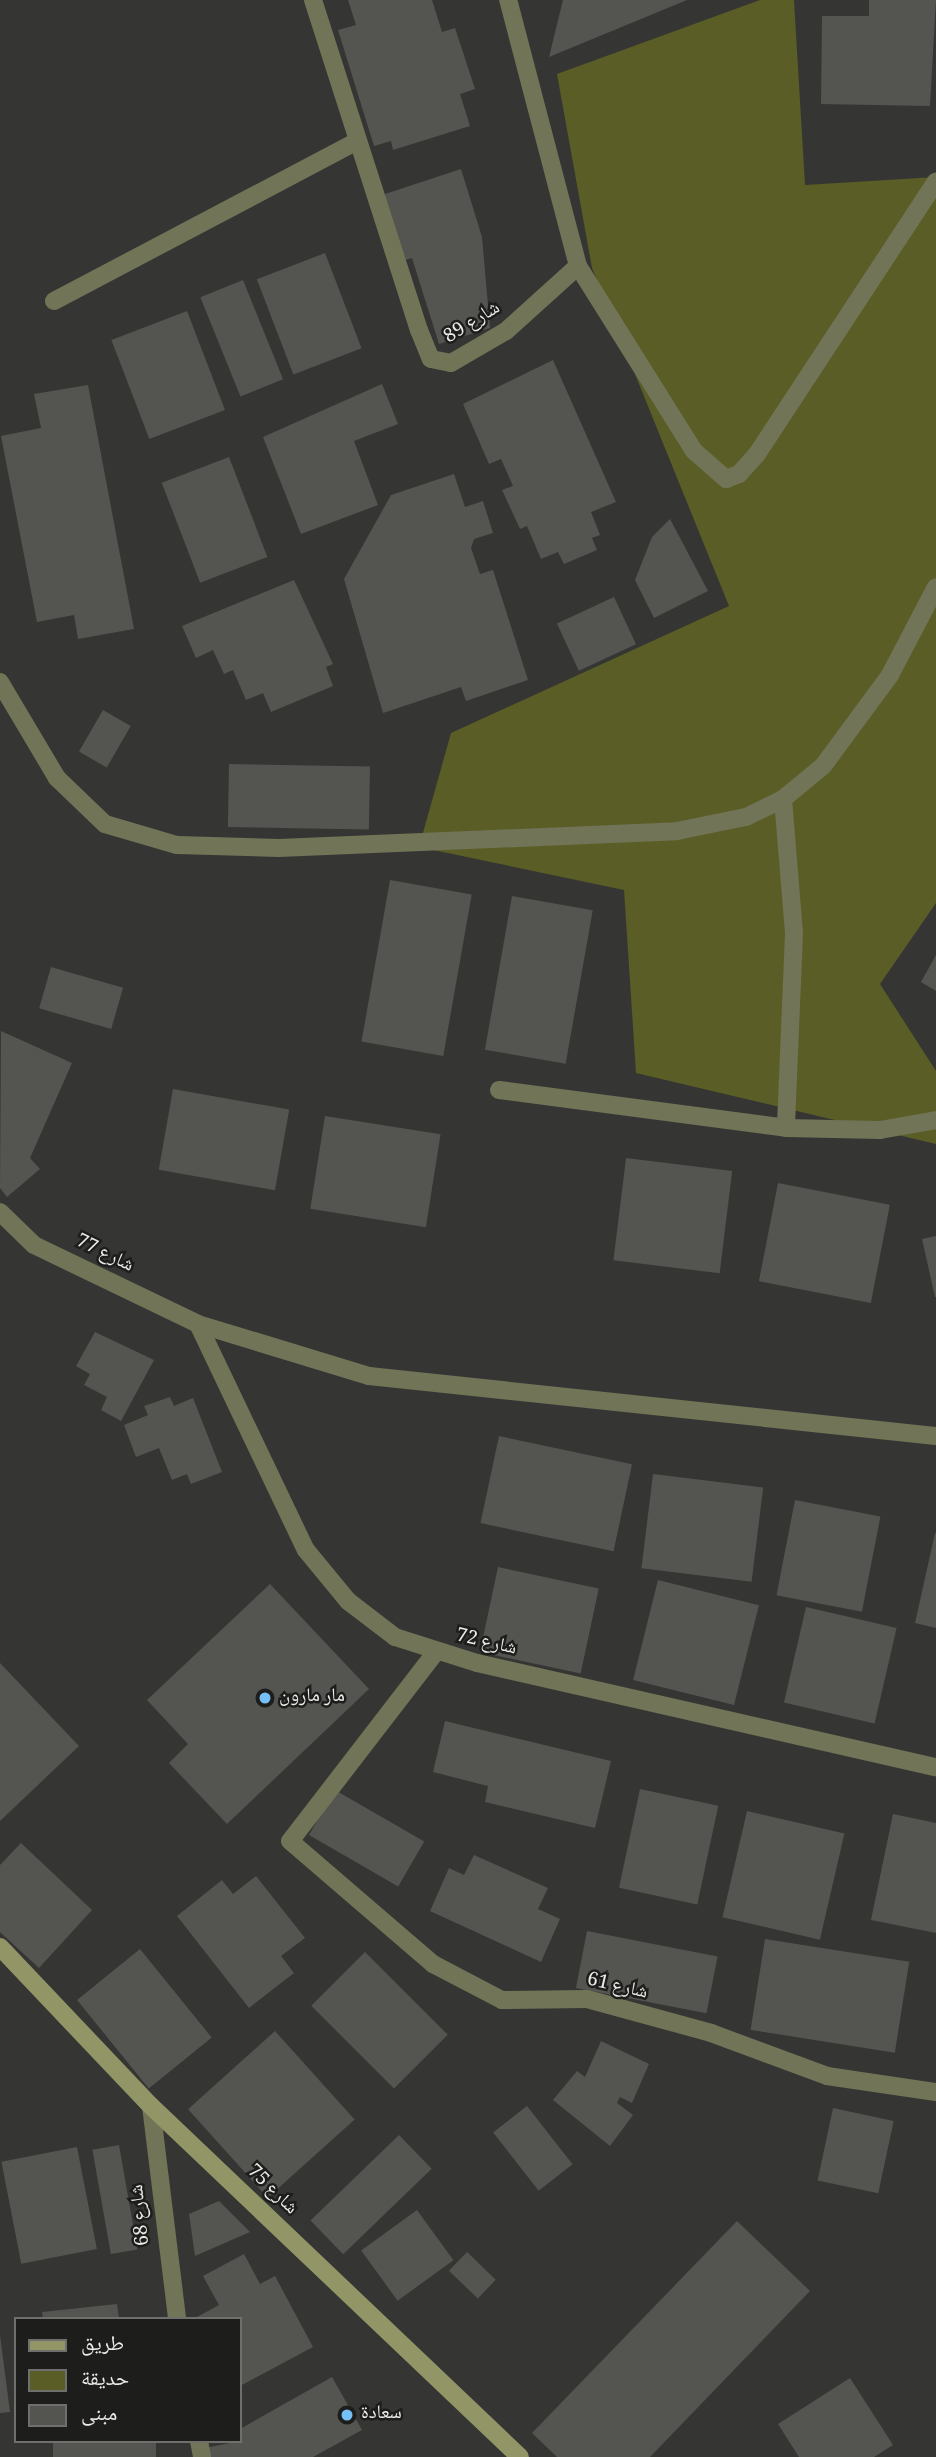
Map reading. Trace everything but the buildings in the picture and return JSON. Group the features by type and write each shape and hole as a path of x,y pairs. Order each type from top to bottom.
{"street":[{"name":"شارع 89","path":"313,0 355,143 431,359 451,363 506,331 578,266"},
{"path":"508,0 578,266 694,451 726,479 757,454 936,181"},
{"path":"54,301 355,143"},
{"path":"0,682 57,778 105,824 177,845 279,848 677,831 712,827 783,799 824,766 858,721 936,587"},
{"path":"783,799 794,934 786,1128"},
{"path":"499,1090 786,1128 880,1130 936,1120"},
{"name":"شارع 77","path":"0,1212 34,1245 198,1324 369,1376 936,1437"},
{"name":"شارع 72","path":"198,1324 306,1550 348,1601 395,1637 435,1653 936,1767"},
{"name":"شارع 61","path":"435,1653 290,1841 433,1964 502,2000 587,2000 711,2033 827,2076 936,2092"},
{"name":"شارع 75","path":"0,1947 151,2106 520,2457"},
{"name":"شارع 68","path":"151,2106 177,2317"}],"green space":[{"path":"760,0 794,0 805,185 936,177 936,903 880,984 936,1071 936,1144 636,1073 624,890 419,847 451,733 729,606 592,268 557,74"}],"place":[{"name":"مار مارون","path":"265,1698"},
{"name":"سعادة","path":"347,2415"}]}
